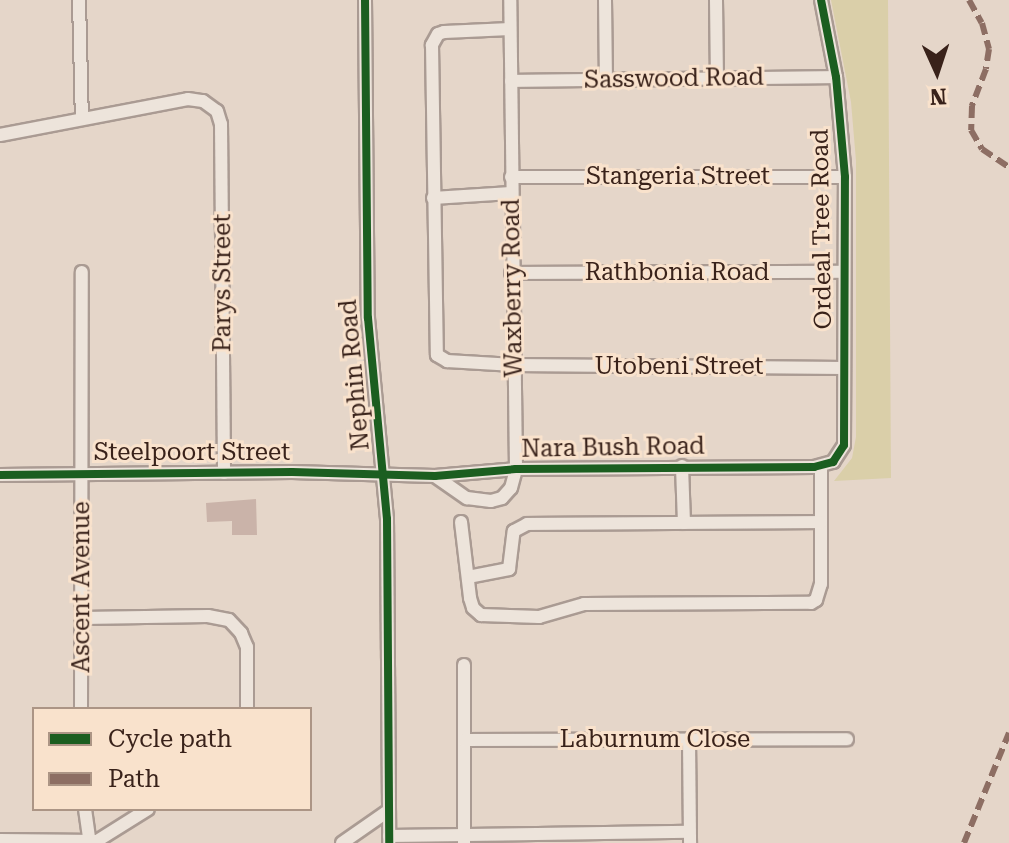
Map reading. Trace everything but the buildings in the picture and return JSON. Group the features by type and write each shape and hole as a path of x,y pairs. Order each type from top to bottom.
{"street":[{"path":"0,135 82,119 79,0"},
{"name":"Nephin Road","path":"365,0 368,318 385,475 389,839"},
{"name":"Waxberry Road","path":"510,0 511,273 516,469"},
{"path":"605,0 606,79"},
{"path":"716,0 717,78"},
{"name":"Ordeal Tree Road","path":"821,0 836,77 845,177 844,445 839,457"},
{"path":"510,29 444,32 433,39 433,198 511,193"},
{"name":"Sasswood Road","path":"511,81 836,77"},
{"name":"Parys Street","path":"82,119 188,99 203,101 217,111 221,124 224,473"},
{"name":"Stangeria Street","path":"511,177 845,177"},
{"name":"Utobeni Street","path":"433,198 437,355 447,361 514,365 844,368"},
{"name":"Ascent Avenue","path":"81,707 82,272"},
{"name":"Rathbonia Road","path":"511,273 843,272"},
{"name":"Nara Bush Road","path":"385,475 435,476 516,469 821,466 839,457"},
{"path":"682,466 684,523"},
{"path":"461,522 473,608 490,617 539,617 584,604 800,605 816,600 820,593 821,466"},
{"path":"435,476 467,498 491,501 502,498 511,488 516,469"},
{"name":"Steelpoort Street","path":"0,475 385,475"},
{"path":"468,577 509,569 514,531 519,526 821,522"},
{"path":"83,618 208,616 229,620 241,633 247,647 247,707"},
{"path":"464,665 464,838"},
{"name":"Laburnum Close","path":"464,740 847,739"},
{"path":"389,839 689,837 689,741"},
{"path":"85,811 90,842"},
{"path":"0,840 90,842 108,836 145,811"},
{"path":"342,843 388,811"}],"shaded area":[{"path":"831,0 888,0 891,478 834,481 852,458 856,437 856,161 851,102"}],"marked path":[{"path":"969,0 982,23 989,49 986,69 972,106 971,130 982,149 1009,167"},
{"path":"964,843 1009,733"}],"cycle path":[{"path":"365,0 368,318 387,519 389,843"},
{"path":"0,475 292,472 435,476 516,469 814,467 833,462 844,445 845,177 836,77 821,0"}]}
